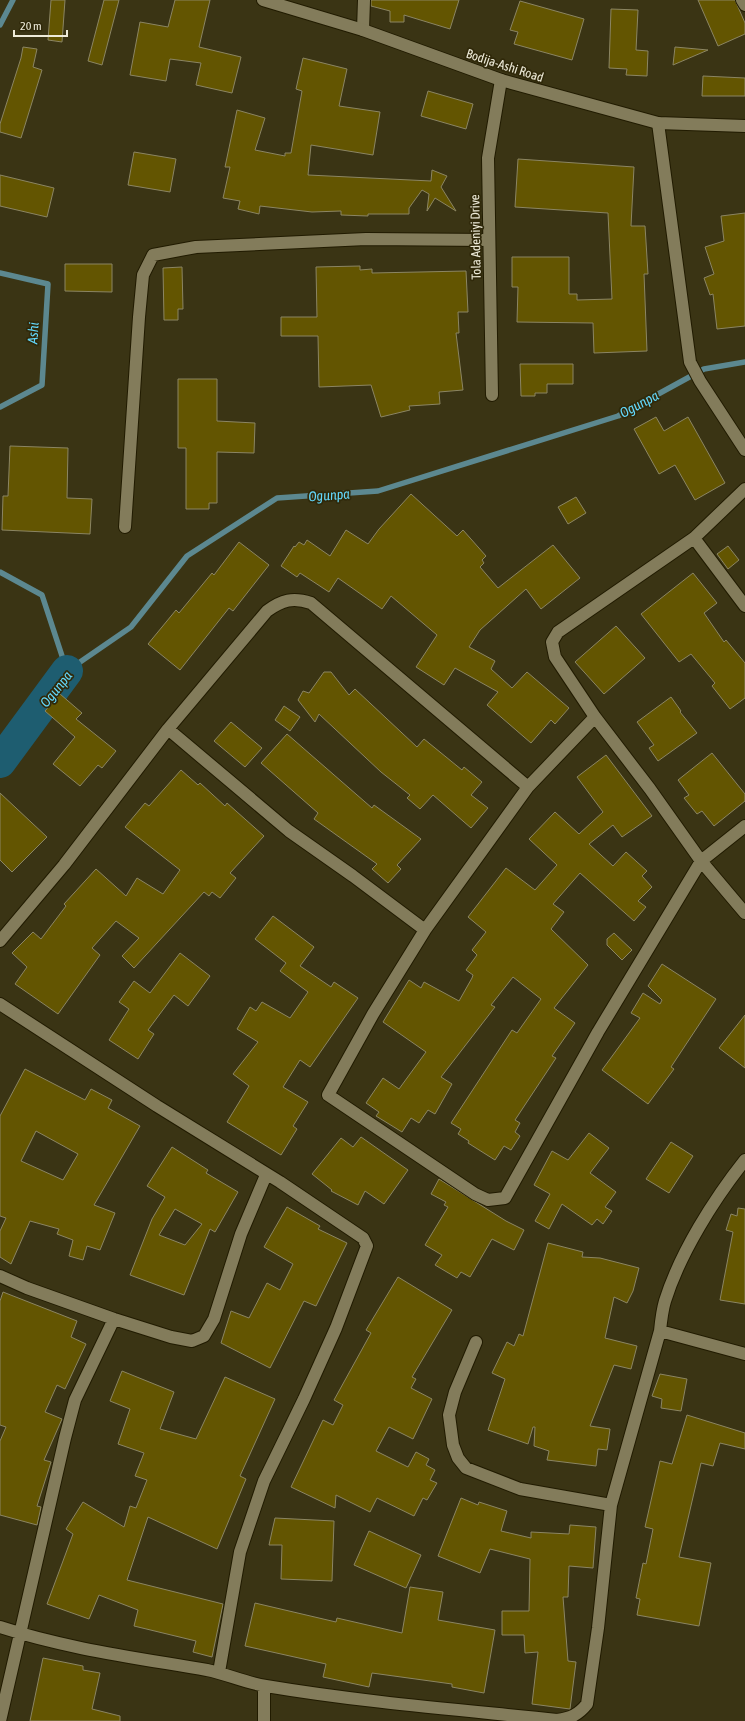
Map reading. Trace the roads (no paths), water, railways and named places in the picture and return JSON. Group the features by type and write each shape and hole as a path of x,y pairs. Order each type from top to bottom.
{"street":[{"name":"Bodija-Ashi Road","path":"263,0 363,30 501,80 658,123 745,126"},
{"path":"363,30 364,0"},
{"path":"742,0 745,5"},
{"name":"Tola Adeniyi Drive","path":"492,395 488,240 488,158 501,80"},
{"path":"658,123 690,362 700,381 745,450"},
{"path":"125,527 143,275 153,255 196,247 358,240 488,240"},
{"path":"745,490 694,538 558,632 552,642 555,657 595,717 650,789 701,861 745,913"},
{"path":"694,538 745,606"},
{"path":"0,941 64,865 168,729 267,611 278,603 290,599 301,599 311,603 528,788"},
{"path":"595,717 528,788 425,930 373,1014 328,1095 475,1194 488,1200 505,1198 598,1032 701,861 745,826"},
{"path":"168,729 289,831 353,876 425,930"},
{"path":"0,1004 363,1238 367,1246 336,1328 264,1482 240,1552 219,1672"},
{"path":"0,1627 21,1634 126,1656 219,1672 264,1686 474,1716 557,1720 571,1718 579,1713 587,1704 598,1628 611,1505 660,1331 664,1302 672,1282 700,1225 723,1188 745,1160"},
{"path":"0,1276 27,1288 114,1319 171,1337 192,1341 204,1336 214,1319 240,1234 266,1175"},
{"path":"0,1721 75,1400 114,1319"},
{"path":"660,1331 745,1354"},
{"path":"476,1342 455,1392 449,1416 452,1445 458,1458 466,1468 520,1489 611,1505"},
{"path":"264,1686 264,1721"}],"waterway":[{"name":"Ashi","path":"0,25 13,0"},
{"name":"Ashi","path":"0,273 48,284 42,385 0,407"},
{"name":"Ogunpa","path":"0,572 42,595 67,671 131,627 187,556 277,498 378,491 618,416 704,369 745,362"},
{"name":"Ogunpa","path":"0,762 67,671"}]}
